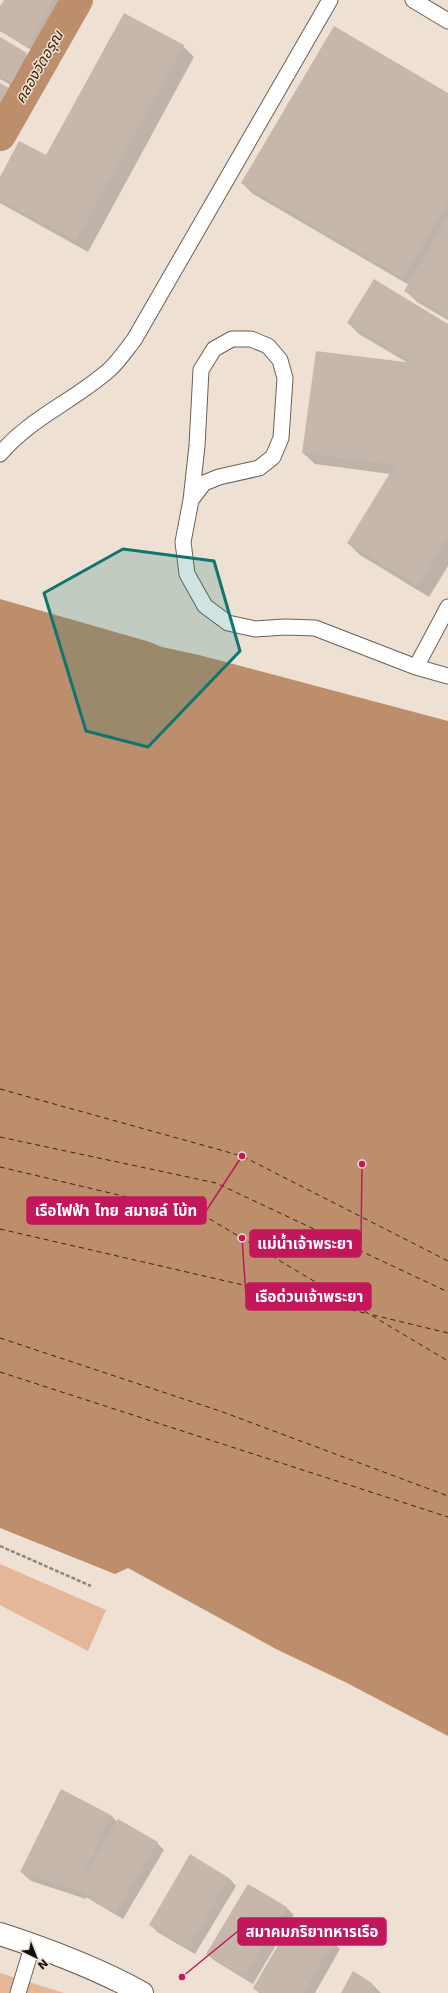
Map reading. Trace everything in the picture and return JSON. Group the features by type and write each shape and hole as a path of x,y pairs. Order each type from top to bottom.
{"street":[{"path":"0,1934 33,1944 83,1964 142,1993"}],"lane":[{"path":"0,454 28,426 78,393 109,370 134,340 330,0"},
{"path":"413,0 448,21"},
{"path":"191,500 204,484 219,477 259,468 273,457 281,438 285,378 280,360 268,346 251,340 232,339 214,349 201,370 197,446 191,500 182,542 187,574 205,606 228,623 255,629 285,627 315,628 416,667 448,676"},
{"path":"416,667 448,607"},
{"path":"18,1993 33,1944"}],"path":[{"path":"0,1546 90,1586"}],"highlighted area":[{"path":"123,549 214,561 240,651 148,747 86,731 44,593"}],"shaded area":[{"path":"0,599 150,642 162,647 199,655 448,721 448,1736 347,1683 276,1649 128,1568 115,1574 0,1528"},
{"path":"0,1564 106,1610 88,1651 0,1605"},
{"path":"0,1973 64,1993 0,1993"}],"building":[{"path":"4,0 53,0 28,47 0,29 0,6"},
{"path":"124,13 184,45 76,241 0,200 0,177 19,141 46,155"},
{"path":"334,26 448,93 448,203 403,278 241,183"},
{"path":"0,37 27,53 12,83 0,77"},
{"path":"0,83 9,88 0,103"},
{"path":"448,216 448,317 404,291"},
{"path":"374,279 448,324 448,536 418,586 347,543 395,465 302,453 316,351 413,363 347,323"},
{"path":"61,1789 111,1815 76,1890 20,1872"},
{"path":"118,1819 158,1842 116,1913 76,1889"},
{"path":"190,1854 229,1878 188,1948 149,1925"},
{"path":"248,1884 287,1907 245,1977 206,1954"},
{"path":"294,1918 334,1941 303,1993 261,1993 253,1988"},
{"path":"353,1971 372,1983 376,1993 341,1993"}],"waterway":[{"name":"คลองวัดอรุณ","path":"0,135 77,0"}],"ferry route":[{"path":"0,1089 242,1156 448,1261"},
{"path":"0,1137 216,1183 448,1292"},
{"path":"0,1167 157,1204 208,1218 448,1361"},
{"path":"0,1229 369,1314"},
{"path":"373,1315 448,1333"},
{"path":"0,1338 220,1411 448,1496"},
{"path":"0,1372 448,1517"}],"place":[{"name":"เรือไฟฟ้า ไทย สมายล์ โบ้ท","path":"242,1156"},
{"name":"แม่น้ำเจ้าพระยา","path":"362,1164"},
{"name":"เรือด่วนเจ้าพระยา","path":"242,1238"},
{"name":"สมาคมภริยาทหารเรือ","path":"182,1977"}]}
